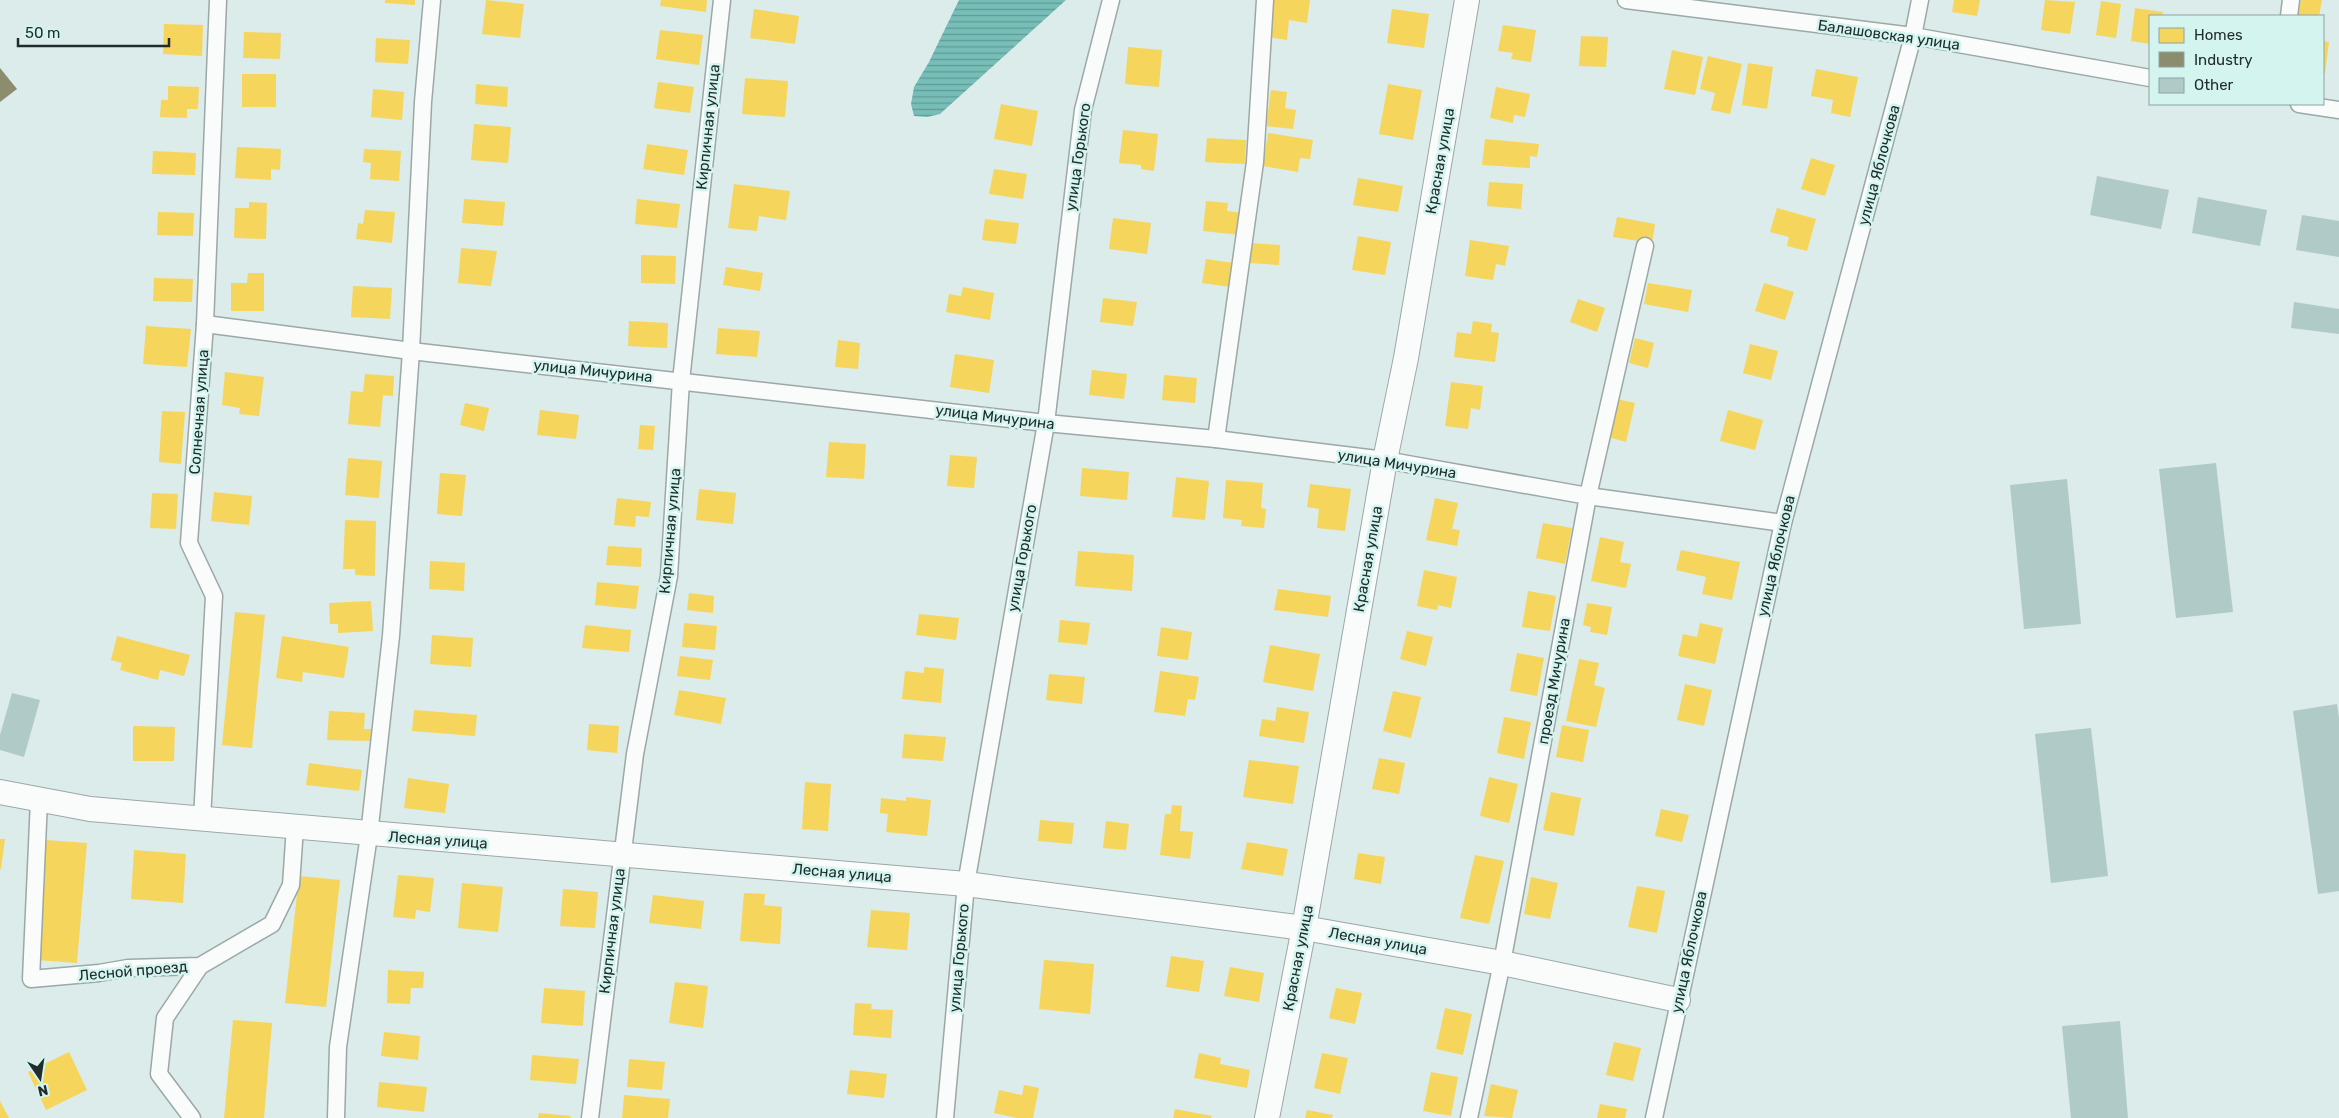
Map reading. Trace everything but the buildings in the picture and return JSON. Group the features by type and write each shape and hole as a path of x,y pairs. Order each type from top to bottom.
{"street":[{"name":"Солнечная улица","path":"202,819 214,596 189,543 205,324 218,0"},
{"path":"336,1118 338,1047 369,835 392,636 411,351 423,102 432,0"},
{"name":"Кирпичная улица","path":"590,1118 634,754 669,576 681,380 722,0"},
{"name":"улица Горького","path":"945,1118 966,884 1046,424 1083,110 1111,0"},
{"path":"1216,439 1255,162 1265,0"},
{"name":"Красная улица","path":"1267,1118 1304,928 1385,460 1408,348 1467,0"},
{"name":"Балашовская улица","path":"1626,0 1913,36 2149,78"},
{"name":"улица Яблочкова","path":"1654,1118 1678,1000 1783,523 1913,36 1920,0"},
{"path":"2289,15 2291,0"},
{"path":"2305,105 2339,110"},
{"name":"проезд Мичурина","path":"1469,1118 1502,963 1588,496 1645,246"},
{"name":"улица Мичурина","path":"205,324 411,351 681,380 1046,424 1216,439 1385,460 1588,496 1783,523"},
{"name":"Лесная улица","path":"0,792 90,809 369,835 622,854 966,884 1304,928 1502,963 1678,1000"},
{"name":"Лесной проезд","path":"38,800 31,979 99,973 128,968 200,966 272,924 292,885 295,827"},
{"path":"192,1118 159,1074 165,1018 200,966"}],"water":[{"path":"959,0 1066,0 940,114 927,117 914,116 911,104 914,87 929,62"}]}
